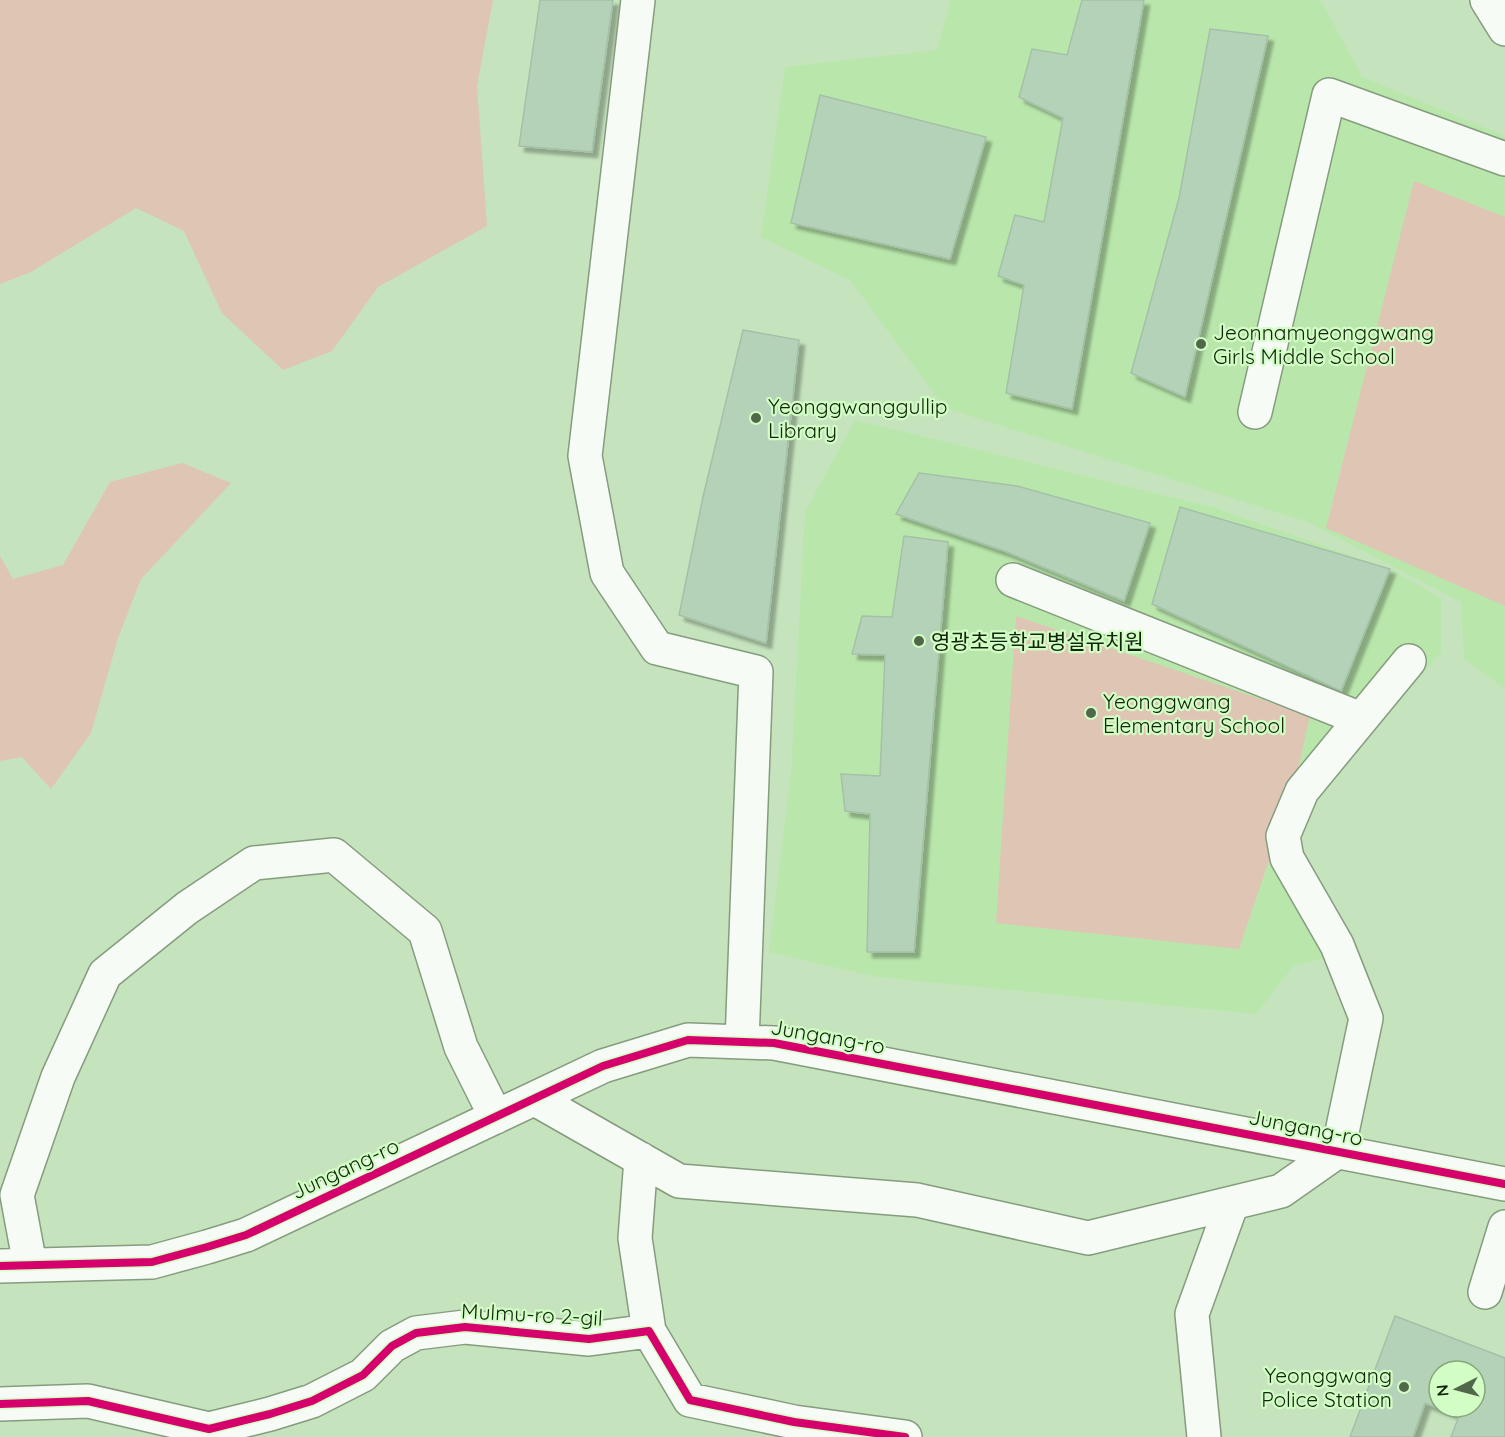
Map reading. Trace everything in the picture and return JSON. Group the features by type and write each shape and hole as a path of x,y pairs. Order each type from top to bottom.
{"street":[{"path":"638,0 585,456 607,573 657,648 756,672 741,1042"},
{"path":"1487,0 1505,29"},
{"path":"1255,412 1329,95 1505,159"},
{"path":"1013,580 1361,719"},
{"path":"535,1099 679,1181 917,1200 1088,1238 1281,1191 1338,1151 1366,1018 1337,945 1287,858 1284,836 1302,791 1409,661"},
{"path":"15,1266 17,1195 58,1077 105,974 187,908 254,863 334,855 425,931 461,1047 496,1117"},
{"name":"Jungang-ro","path":"15,1266 152,1262 246,1235 603,1066 688,1040 774,1042 1505,1184"},
{"path":"641,1159 635,1238 649,1331 690,1400 794,1422 905,1437"},
{"path":"1204,1437 1192,1314 1232,1203"},
{"path":"1485,1292 1505,1227"},
{"name":"Mulmu-ro 2-gil","path":"0,1404 88,1401 209,1429 312,1401 363,1375 392,1346 416,1334 465,1327 589,1339 649,1331"}],"shaded area":[{"path":"0,0 493,0 477,86 487,226 378,287 332,351 283,370 222,313 184,231 136,208 31,272 0,284"},
{"name":"Jeonnamyeonggwang Girls Middle School","path":"951,0 1318,0 1322,2 1362,77 1505,136 1505,689 1464,658 1461,602 1308,522 945,408 850,280 761,237 785,67 937,50"},
{"path":"1414,181 1505,217 1505,606 1326,528"},
{"name":"Yeonggwang Elementary School","path":"855,420 1212,507 1390,569 1441,598 1441,652 1290,829 1358,949 1293,966 1256,1014 877,977 769,952 791,774 805,512"},
{"path":"182,463 231,483 141,579 118,638 91,733 51,789 22,757 0,761 0,556 13,579 63,565 110,482"},
{"path":"1016,616 1310,716 1294,787 1239,949 996,923"}],"building":[{"path":"540,0 613,0 592,152 519,146"},
{"path":"1082,0 1144,0 1072,409 1006,393 1024,285 998,276 1015,215 1044,222 1063,118 1019,97 1032,49 1067,55"},
{"path":"1210,29 1268,36 1185,397 1131,373 1179,198"},
{"path":"820,95 986,137 950,259 791,223"},
{"name":"Yeonggwanggullip Library","path":"743,330 799,340 766,643 679,615 703,497"},
{"path":"919,473 1017,486 1150,523 1124,601 1007,552 896,514"},
{"path":"1180,507 1390,569 1341,691 1152,604"},
{"path":"904,536 948,542 914,952 867,952 870,814 845,811 841,774 880,776 885,655 852,654 862,616 892,617"},
{"name":"Yeonggwang Police Station","path":"1395,1316 1505,1358 1505,1437 1451,1437 1458,1419 1487,1419 1487,1359 1427,1359 1427,1404 1425,1403 1413,1437 1350,1437"}],"cycle path":[{"path":"0,1266 152,1262 246,1235 603,1066 688,1040 774,1043 1505,1184"},
{"path":"0,1404 88,1401 209,1429 312,1401 363,1375 392,1346 416,1333 465,1327 589,1339 649,1331 690,1400 794,1422 905,1437"}],"place":[{"name":"Jeonnamyeonggwang Girls Middle School","path":"1201,344"},
{"name":"Yeonggwanggullip Library","path":"756,418"},
{"name":"영광초등학교병설유치원","path":"919,641"},
{"name":"Yeonggwang Elementary School","path":"1091,713"},
{"name":"Yeonggwang Police Station","path":"1404,1387"}]}
